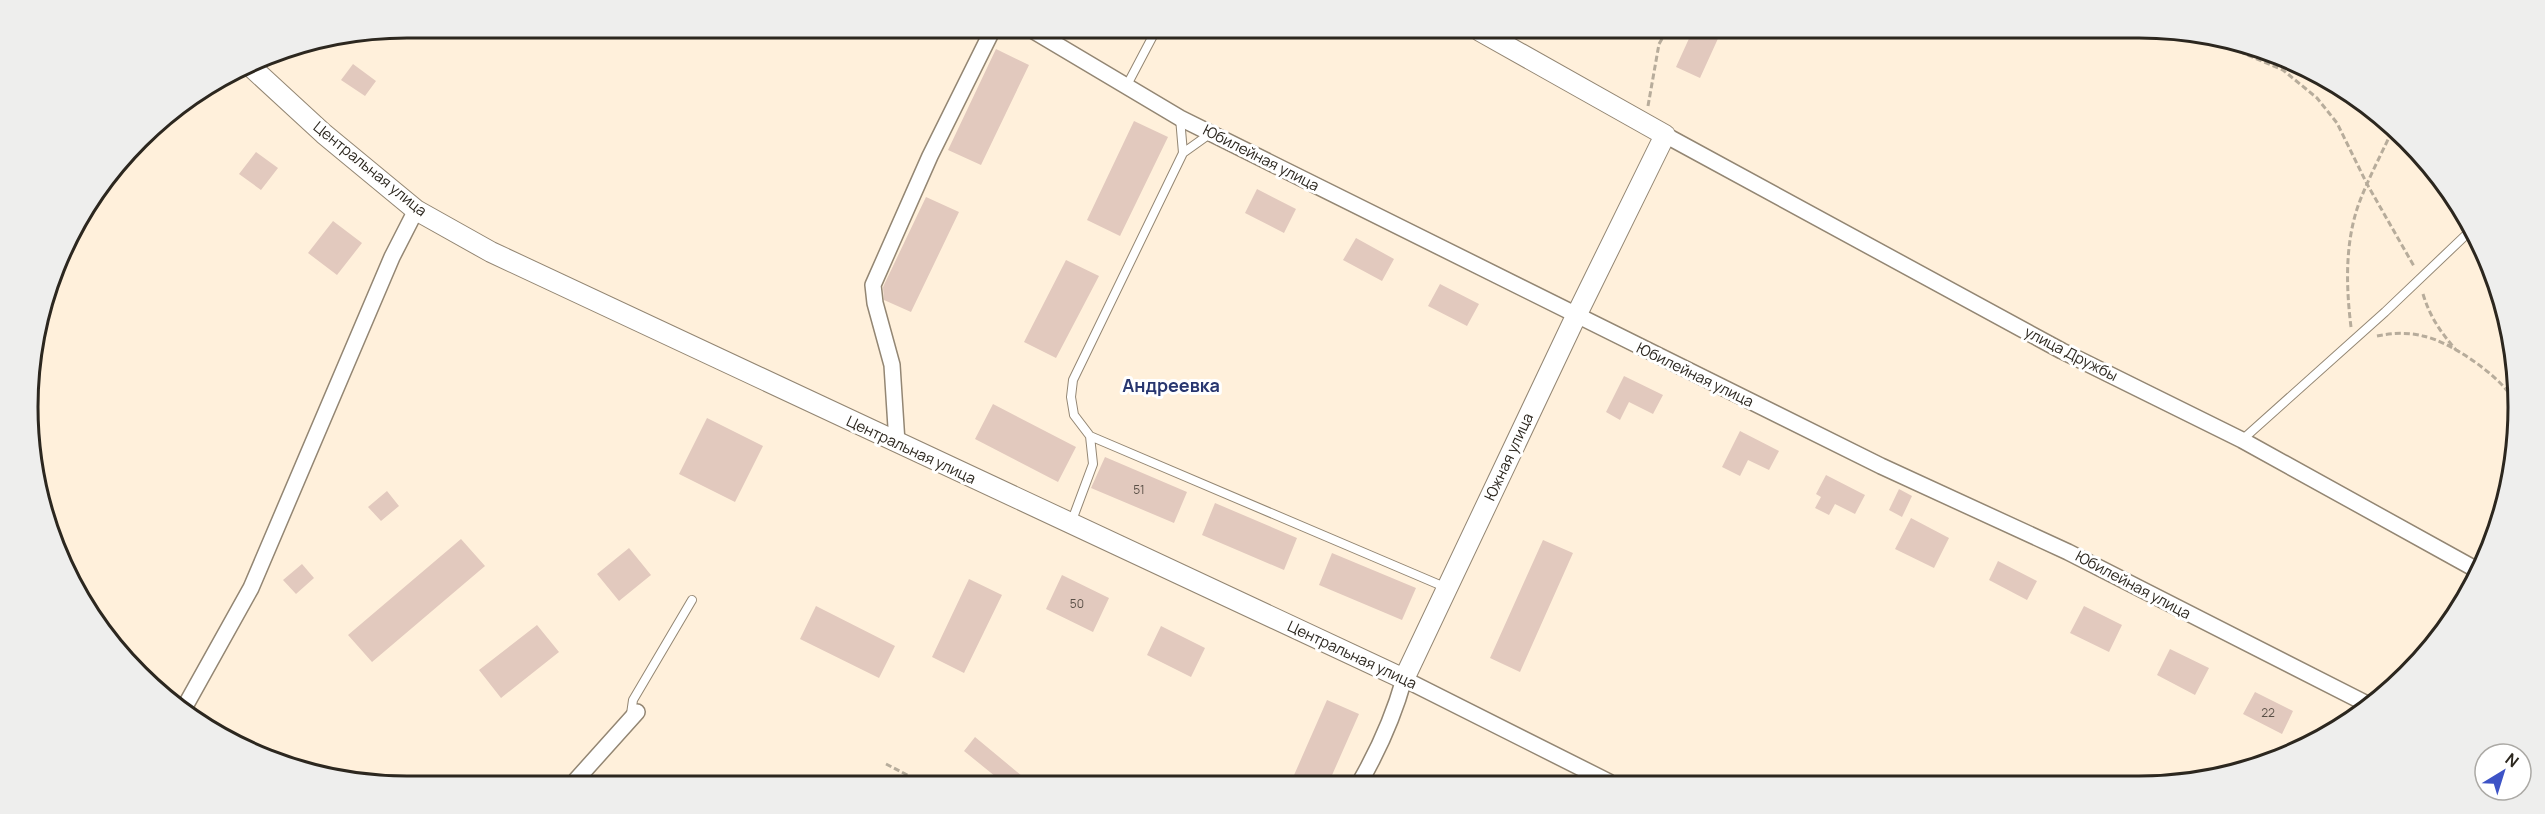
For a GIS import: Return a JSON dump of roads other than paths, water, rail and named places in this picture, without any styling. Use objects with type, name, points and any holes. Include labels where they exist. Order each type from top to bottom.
[{"type":"street","points":[[897,443],[892,365],[875,303],[873,285],[930,156],[989,38]]},
{"type":"street","name":"Юбилейная улица","points":[[1045,38],[1180,118],[1881,466],[2068,552],[2361,701]]},
{"type":"street","points":[[1492,38],[1665,135]]},
{"type":"street","name":"Центральная улица","points":[[255,71],[324,134],[416,210],[490,252],[718,356],[897,443],[1404,679],[1597,776]]},
{"type":"street","name":"Южная улица","points":[[1363,776],[1376,754],[1396,708],[1404,679],[1576,316],[1665,135]]},
{"type":"street","name":"улица Дружбы","points":[[1665,135],[2062,351],[2242,440],[2471,566]]},
{"type":"street","points":[[187,703],[251,588],[392,256],[416,210]]},
{"type":"street","points":[[580,776],[634,717]]},
{"type":"lane","points":[[1126,87],[1152,38]]},
{"type":"lane","points":[[1180,118],[1183,153]]},
{"type":"lane","points":[[1211,133],[1183,153],[1073,380],[1071,397],[1074,415],[1090,436],[1448,588]]},
{"type":"lane","points":[[2242,440],[2465,236]]},
{"type":"lane","points":[[1070,524],[1093,464],[1090,436]]},
{"type":"lane","points":[[634,717],[633,700],[692,600]]},
{"type":"district","name":"Андреевка","points":[[1171,386]]}]
